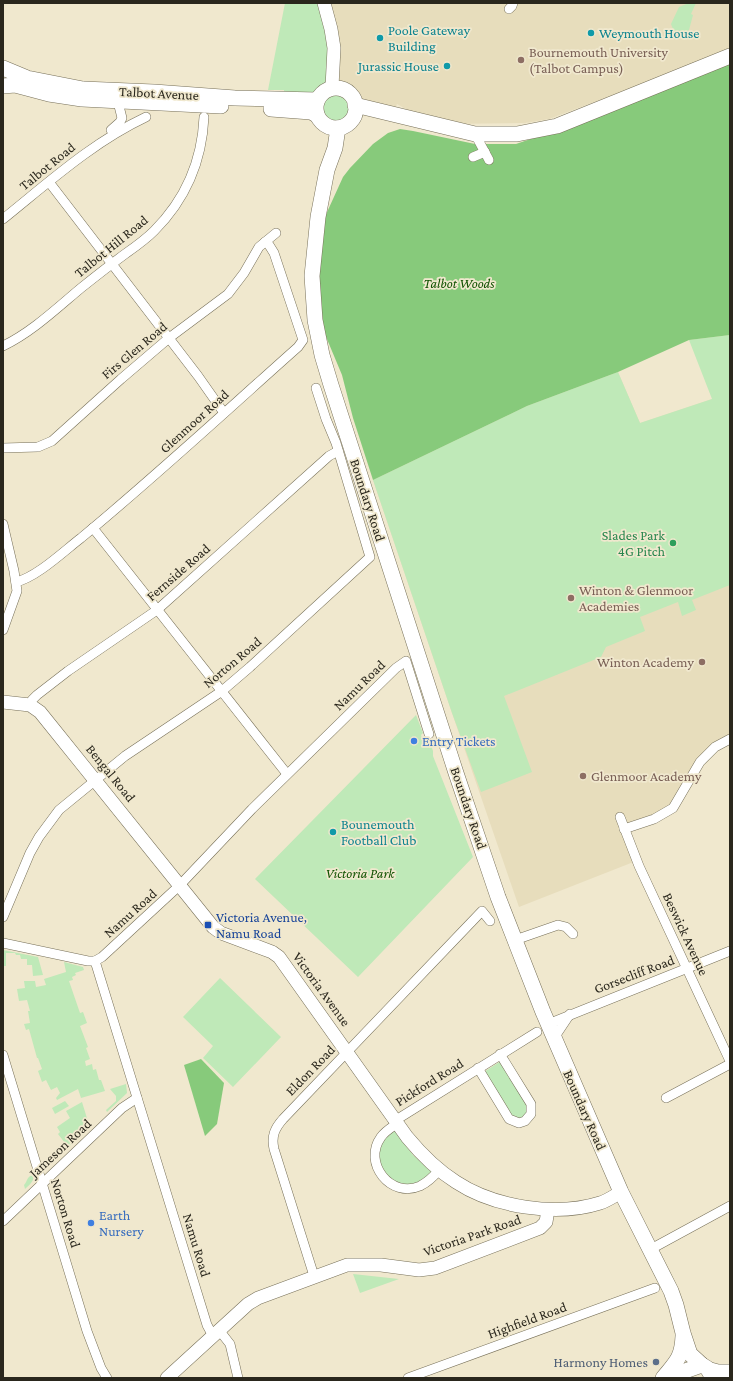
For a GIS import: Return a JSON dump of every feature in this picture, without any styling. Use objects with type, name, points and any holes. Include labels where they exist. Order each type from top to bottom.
[{"type":"main road","points":[[355,110],[422,122],[475,134],[518,134],[557,126],[730,56]]},
{"type":"main road","name":"Talbot Avenue","points":[[3,68],[27,78],[83,89],[154,92],[234,98],[317,107]]},
{"type":"main road","name":"Talbot Avenue","points":[[3,86],[15,85],[65,97],[118,102],[282,109],[311,112],[317,107]]},
{"type":"main road","points":[[335,88],[349,93],[352,97],[355,110],[348,124],[334,128],[323,123],[317,107],[325,91],[335,88]]},
{"type":"main road","name":"Boundary Road","points":[[334,128],[318,218],[312,276],[315,320],[322,354],[456,773],[498,897],[548,1025],[621,1192],[671,1291],[690,1354],[707,1370]]},
{"type":"main road","name":"Boundary Road","points":[[664,1378],[678,1360],[682,1349],[683,1333]]},
{"type":"main road","points":[[664,1378],[707,1370]]},
{"type":"street","points":[[324,3],[331,29],[334,54],[335,88]]},
{"type":"street","name":"Talbot Road","points":[[89,150],[100,138],[120,122],[122,113],[118,102]]},
{"type":"street","name":"Talbot Road","points":[[3,219],[89,150],[125,127],[146,117]]},
{"type":"street","name":"Talbot Hill Road","points":[[3,346],[27,331],[153,232],[174,209],[191,178],[200,152],[204,134],[204,117]]},
{"type":"street","points":[[473,157],[487,156],[475,134]]},
{"type":"street","points":[[49,182],[198,376],[224,413]]},
{"type":"street","name":"Firs Glen Road","points":[[3,448],[38,447],[52,441],[169,338],[228,294],[244,273],[259,247],[276,233]]},
{"type":"street","name":"Glenmoor Road","points":[[16,582],[31,577],[93,528],[160,471],[298,347],[303,340],[274,253],[265,242]]},
{"type":"street","name":"Norton Road","points":[[3,917],[30,853],[39,837],[59,810],[125,756],[222,691],[370,557],[356,505],[316,388]]},
{"type":"street","name":"Fernside Road","points":[[30,705],[32,700],[37,695],[68,671],[157,610],[329,456],[338,451]]},
{"type":"street","points":[[3,524],[17,591],[3,630]]},
{"type":"street","points":[[93,528],[288,774]]},
{"type":"street","name":"Namu Road","points":[[238,1378],[230,1344],[206,1325],[95,961],[102,957],[180,885],[288,774],[396,668],[406,661],[429,734]]},
{"type":"street","points":[[3,702],[30,705]]},
{"type":"street","name":"Bengal Road","points":[[30,705],[36,708],[46,719],[180,885]]},
{"type":"street","points":[[624,829],[654,819],[673,808],[700,762],[715,747],[730,739]]},
{"type":"street","name":"Beswick Avenue","points":[[620,816],[634,852],[730,1061]]},
{"type":"street","name":"Victoria Avenue","points":[[180,885],[213,926],[221,932],[272,952],[279,957],[418,1150],[439,1170],[457,1183],[486,1197],[548,1210],[562,1210],[590,1206],[602,1203],[621,1192]]},
{"type":"street","name":"Eldon Road","points":[[314,1276],[272,1142],[277,1125],[482,911],[490,921]]},
{"type":"street","points":[[515,940],[558,925],[566,927],[573,934]]},
{"type":"street","points":[[3,943],[88,961],[95,961]]},
{"type":"street","name":"Gorsecliff Road","points":[[548,1025],[570,1014],[730,951]]},
{"type":"street","points":[[554,1038],[570,1014]]},
{"type":"street","name":"Pickford Road","points":[[397,1122],[478,1068],[548,1025]]},
{"type":"street","name":"Pickford Road","points":[[478,1068],[509,1119],[518,1123],[525,1121],[531,1114],[531,1104],[500,1054]]},
{"type":"street","name":"Norton Road","points":[[3,1055],[7,1079],[42,1183],[95,1355],[106,1378]]},
{"type":"street","points":[[666,1098],[730,1064]]},
{"type":"street","name":"Jameson Road","points":[[3,1221],[122,1108],[137,1098]]},
{"type":"street","points":[[397,1122],[381,1137],[375,1152],[377,1168],[385,1180],[398,1188],[414,1188],[426,1182],[439,1170]]},
{"type":"street","points":[[651,1249],[730,1206]]},
{"type":"street","name":"Victoria Park Road","points":[[166,1378],[253,1300],[314,1276],[353,1264],[381,1265],[419,1270],[435,1268],[543,1227],[546,1222],[548,1210]]},
{"type":"street","name":"Highfield Road","points":[[408,1378],[655,1288]]},
{"type":"street","points":[[707,1370],[727,1373]]},
{"type":"shaded area","name":"Bournemouth University (Talbot Campus)","points":[[324,3],[730,3],[730,51],[549,119],[525,123],[442,124],[413,113],[397,104],[393,115],[354,101],[349,93],[339,88],[338,66]]},
{"type":"shaded area","name":"Winton & Glenmoor Academies","points":[[618,372],[640,423],[712,399],[730,443],[730,739],[715,747],[673,808],[624,829],[636,861],[519,907],[373,480]]},
{"type":"green space","points":[[285,3],[324,3],[331,29],[327,80],[322,88],[313,94],[284,95],[284,90],[268,90]]},
{"type":"green space","points":[[689,3],[696,3],[691,14],[693,15],[689,30],[677,39],[671,24],[679,7]]},
{"type":"green space","name":"Talbot Woods","points":[[730,63],[730,335],[689,340],[618,372],[527,406],[373,480],[353,418],[342,375],[324,332],[317,283],[323,221],[343,177],[350,168],[373,144],[388,133],[400,129],[475,144],[516,144],[560,129]]},
{"type":"green space","points":[[337,87],[351,97],[356,113],[352,120],[347,124],[333,128],[321,123],[317,117],[316,109],[319,98],[323,93]]},
{"type":"green space","name":"Winton & Glenmoor Academies","points":[[730,335],[730,585],[692,600],[696,610],[682,616],[678,602],[640,617],[645,631],[606,647],[601,657],[504,696],[532,772],[481,792],[452,713],[373,480],[527,406],[618,372],[640,423],[712,399],[689,340]]},
{"type":"green space","name":"Victoria Park","points":[[416,715],[423,733],[421,735],[423,741],[429,739],[433,756],[473,857],[358,977],[255,879]]},
{"type":"green space","points":[[3,950],[38,957],[43,975],[33,976],[32,965],[27,965],[27,959],[21,959],[20,955],[16,955],[15,953],[6,953],[6,966],[3,966]]},
{"type":"green space","points":[[64,962],[83,967],[84,970],[75,973],[76,975],[72,977],[73,980],[69,981],[80,1013],[83,1012],[87,1023],[80,1026],[88,1047],[86,1048],[90,1059],[85,1061],[86,1066],[92,1064],[93,1070],[96,1069],[99,1080],[101,1080],[105,1091],[81,1098],[78,1089],[57,1100],[56,1098],[60,1093],[57,1087],[51,1090],[46,1080],[42,1082],[38,1071],[42,1069],[37,1058],[29,1029],[26,1030],[24,1024],[30,1023],[28,1011],[30,1011],[27,1000],[19,1001],[17,989],[25,988],[24,981],[35,981],[36,987],[46,985],[44,979],[66,972]]},
{"type":"green space","points":[[220,978],[281,1037],[233,1087],[203,1058],[213,1046],[183,1017]]},
{"type":"green space","points":[[201,1059],[224,1083],[217,1124],[205,1136],[184,1065]]},
{"type":"green space","points":[[501,1061],[526,1102],[528,1111],[523,1119],[511,1117],[484,1072]]},
{"type":"green space","points":[[126,1084],[127,1093],[107,1112],[106,1110],[116,1101],[116,1096],[110,1089]]},
{"type":"green space","points":[[65,1101],[69,1106],[55,1114],[52,1108]]},
{"type":"green space","points":[[82,1102],[90,1128],[59,1156],[57,1152],[65,1143],[58,1134],[60,1132],[57,1127],[70,1118],[66,1111]]},
{"type":"green space","points":[[394,1130],[413,1155],[433,1173],[418,1182],[411,1184],[400,1183],[393,1180],[388,1175],[380,1163],[379,1155],[380,1148],[384,1140]]},
{"type":"green space","points":[[33,1175],[32,1181],[25,1189],[24,1185],[28,1178]]},
{"type":"green space","points":[[353,1274],[399,1279],[360,1293]]},
{"type":"place","name":"Weymouth House","points":[[591,33]]},
{"type":"place","name":"Poole Gateway Building","points":[[380,38]]},
{"type":"place","name":"Bournemouth University (Talbot Campus)","points":[[521,60]]},
{"type":"place","name":"Jurassic House","points":[[447,66]]},
{"type":"place","name":"Slades Park 4G Pitch","points":[[673,543]]},
{"type":"place","name":"Winton & Glenmoor Academies","points":[[571,598]]},
{"type":"place","name":"Winton Academy","points":[[702,662]]},
{"type":"place","name":"Entry Tickets","points":[[414,741]]},
{"type":"place","name":"Glenmoor Academy","points":[[583,776]]},
{"type":"place","name":"Bounemouth Football Club","points":[[333,832]]},
{"type":"place","name":"Victoria Avenue, Namu Road","points":[[208,925]]},
{"type":"place","name":"Earth Nursery","points":[[91,1223]]},
{"type":"place","name":"Harmony Homes","points":[[656,1362]]}]
